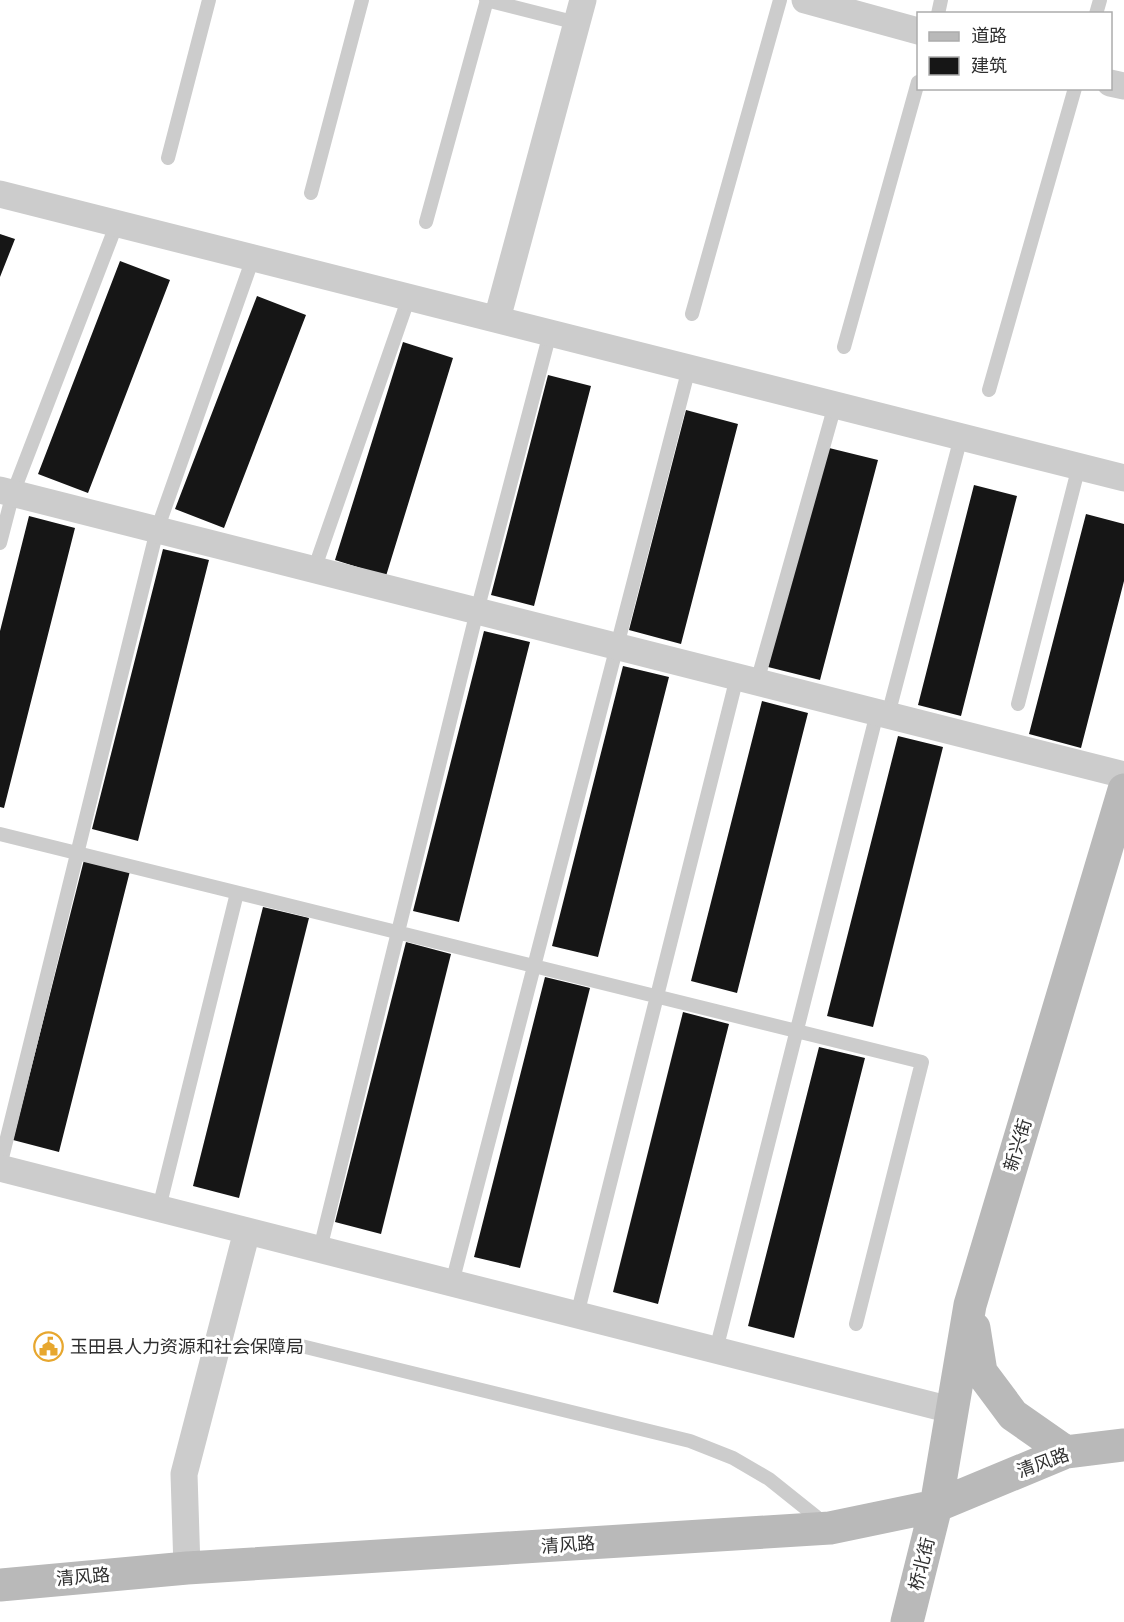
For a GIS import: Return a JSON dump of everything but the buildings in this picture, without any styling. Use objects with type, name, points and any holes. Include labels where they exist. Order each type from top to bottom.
[{"type":"street","points":[[805,0],[917,31]]},
{"type":"street","points":[[497,319],[580,11]]},
{"type":"street","points":[[0,194],[1124,478]]},
{"type":"street","points":[[6,492],[1124,775]]},
{"type":"street","name":"新兴街","points":[[936,1506],[970,1305],[1124,790]]},
{"type":"street","points":[[0,1167],[951,1410]]},
{"type":"street","points":[[186,1568],[184,1474],[247,1231]]},
{"type":"street","points":[[970,1305],[981,1372],[1013,1415],[1066,1452]]},
{"type":"street","name":"清风路","points":[[0,1585],[186,1568],[830,1528],[936,1506],[1066,1452],[1124,1444]]},
{"type":"street","name":"桥北街","points":[[907,1622],[936,1506]]},
{"type":"lane","points":[[168,158],[209,0]]},
{"type":"lane","points":[[311,193],[362,0]]},
{"type":"lane","points":[[426,222],[487,0],[580,11]]},
{"type":"lane","points":[[692,314],[780,0]]},
{"type":"lane","points":[[844,347],[917,85]]},
{"type":"lane","points":[[989,390],[1074,90]]},
{"type":"lane","points":[[0,543],[6,492],[117,223]]},
{"type":"lane","points":[[0,1167],[157,530],[253,258]]},
{"type":"lane","points":[[314,570],[409,297]]},
{"type":"lane","points":[[320,1249],[477,611],[550,333]]},
{"type":"lane","points":[[452,1283],[689,368]]},
{"type":"lane","points":[[576,1315],[657,996],[747,680],[835,405]]},
{"type":"lane","points":[[716,1350],[796,1031],[961,436]]},
{"type":"lane","points":[[1018,705],[1079,466]]},
{"type":"lane","points":[[0,834],[922,1062],[856,1324]]},
{"type":"lane","points":[[159,1208],[237,893]]},
{"type":"lane","points":[[289,1343],[690,1441],[733,1458],[769,1479],[830,1528]]},
{"type":"place","name":"玉田县人力资源和社会保障局","points":[[49,1347]]}]
